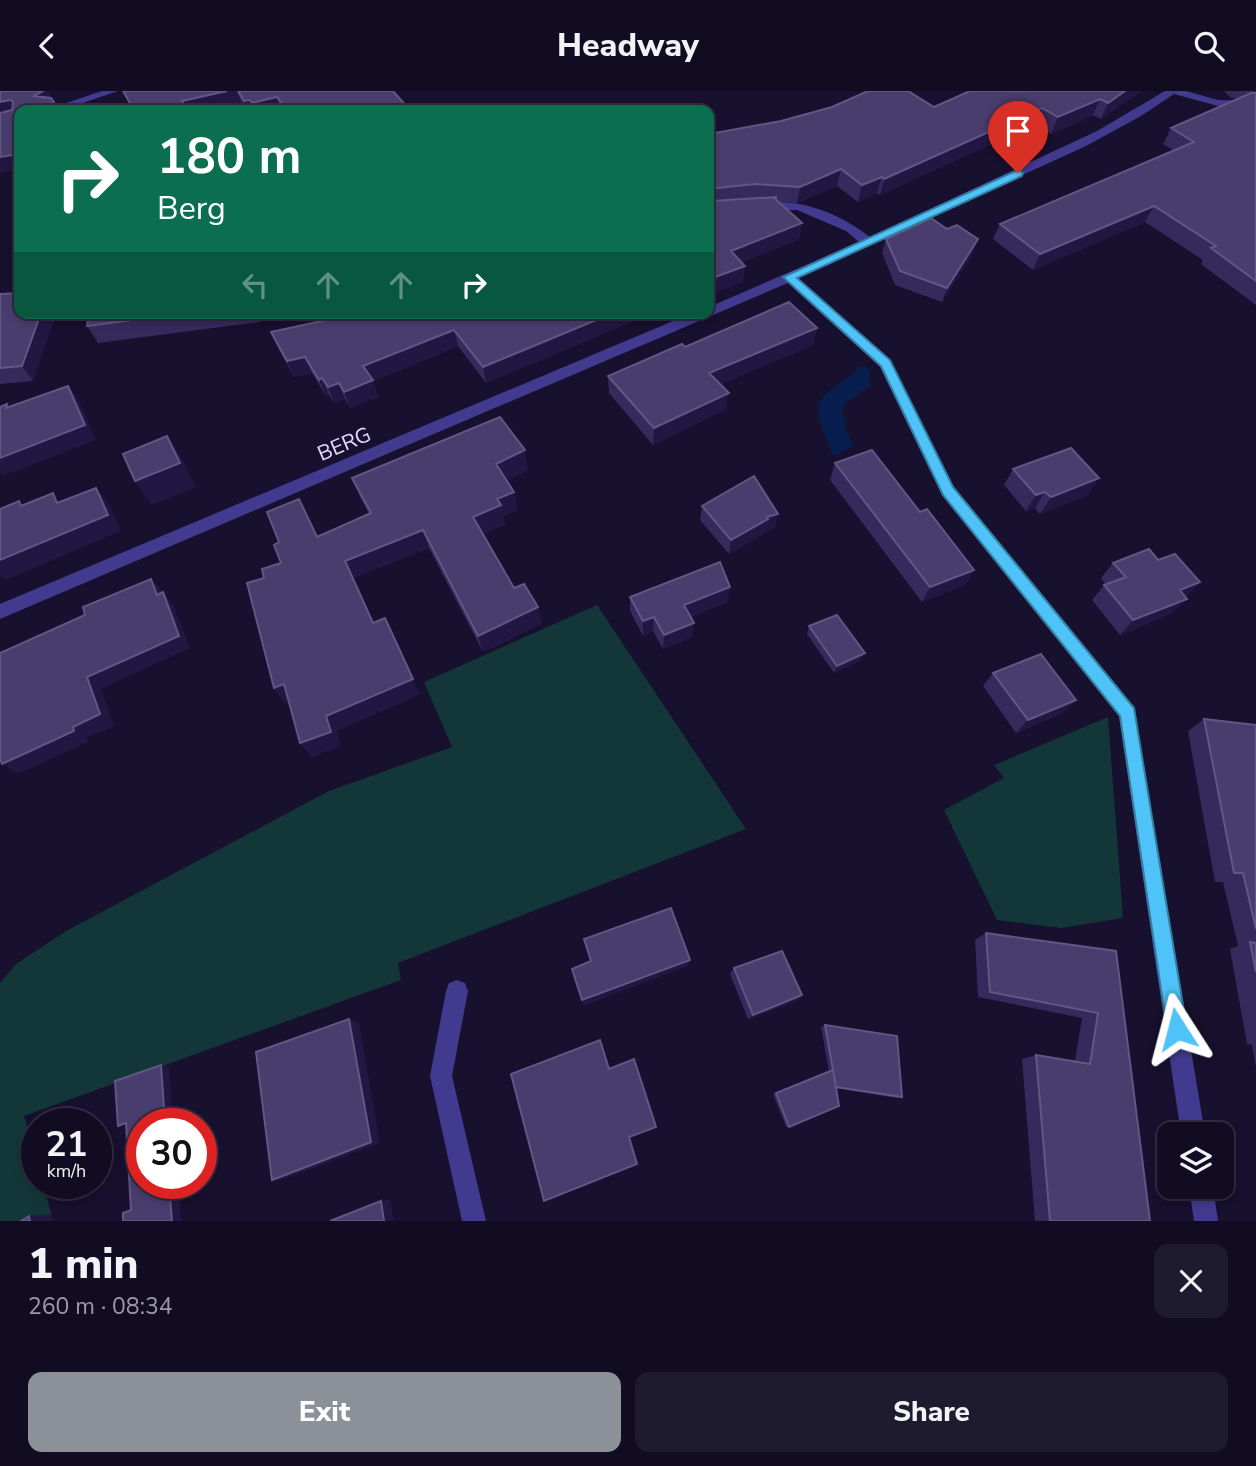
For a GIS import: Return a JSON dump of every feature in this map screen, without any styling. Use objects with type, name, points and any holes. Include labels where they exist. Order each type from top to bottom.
[{"type":"street","points":[[67,105],[113,91]]},
{"type":"street","points":[[1173,91],[1218,103],[1256,104]]},
{"type":"street","name":"BERG","points":[[714,309],[869,243],[1113,127],[1173,91]]},
{"type":"street","points":[[742,208],[799,206],[850,228],[869,243]]},
{"type":"street","points":[[789,277],[886,364],[948,491],[1128,713],[1191,1122]]},
{"type":"street","name":"BERG","points":[[0,612],[691,319]]},
{"type":"street","points":[[457,991],[441,1076],[474,1221]]},
{"type":"street","points":[[1203,1199],[1206,1221]]},
{"type":"green space","points":[[597,605],[746,829],[398,963],[401,980],[46,1108],[21,1108],[21,1199],[47,1199],[53,1221],[0,1221],[0,983],[16,964],[66,931],[329,791],[452,747],[424,682]]},
{"type":"green space","points":[[1108,717],[1123,918],[1061,928],[997,920],[944,810],[1004,778],[994,765]]},
{"type":"water","points":[[865,365],[869,370],[871,385],[842,406],[846,429],[853,446],[833,456],[818,407],[828,392],[855,373],[857,368]]},
{"type":"building","points":[[0,91],[43,91],[34,96],[51,98],[54,102],[54,105],[14,105],[14,155],[0,157],[0,113],[12,110],[13,102],[0,102]]},
{"type":"building","points":[[123,91],[227,91],[182,101],[184,105],[131,105]]},
{"type":"building","points":[[238,91],[393,91],[406,105],[283,105],[277,97],[252,103],[250,100],[244,101]]},
{"type":"building","points":[[868,91],[908,91],[934,107],[970,91],[1125,91],[1108,103],[1100,99],[1058,117],[1042,108],[884,179],[882,177],[862,185],[841,169],[800,187],[755,184],[714,188],[714,133],[781,121],[832,107]]},
{"type":"building","points":[[1256,93],[1256,281],[1211,248],[1216,246],[1154,206],[1040,254],[1000,224],[1194,142],[1171,128]]},
{"type":"building","points":[[777,197],[774,198],[802,223],[731,251],[745,266],[715,277],[714,201]]},
{"type":"building","points":[[931,218],[947,229],[957,225],[978,239],[947,288],[900,271],[886,239]]},
{"type":"building","points":[[14,293],[14,319],[39,319],[22,366],[0,368],[0,294]]},
{"type":"building","points":[[789,302],[817,328],[709,373],[729,393],[654,428],[608,376],[682,344],[685,347]]},
{"type":"building","points":[[88,319],[139,319],[87,326]]},
{"type":"building","points":[[331,319],[599,319],[483,367],[454,330],[363,366],[373,380],[344,392],[339,383],[328,387],[322,378],[319,380],[305,357],[287,361],[271,332]]},
{"type":"building","points":[[68,386],[85,425],[0,458],[0,407],[7,404],[6,408]]},
{"type":"building","points":[[500,417],[525,450],[496,464],[514,492],[497,499],[501,505],[473,517],[514,588],[524,584],[538,607],[478,636],[423,530],[345,561],[373,623],[385,618],[413,679],[326,716],[331,732],[300,743],[284,684],[274,688],[247,583],[264,578],[262,569],[281,563],[274,545],[279,542],[267,512],[299,499],[317,537],[371,513],[352,478]]},
{"type":"building","points":[[167,436],[180,463],[135,481],[123,454]]},
{"type":"building","points":[[1071,448],[1099,478],[1051,497],[1045,492],[1036,495],[1013,469]]},
{"type":"building","points":[[872,450],[920,512],[927,509],[974,570],[930,587],[835,463]]},
{"type":"building","points":[[754,476],[778,514],[767,517],[768,519],[731,540],[702,506]]},
{"type":"building","points":[[96,488],[108,515],[0,560],[0,509],[19,501],[21,506],[53,493],[57,503]]},
{"type":"building","points":[[1149,549],[1158,560],[1175,554],[1200,582],[1180,590],[1187,599],[1133,620],[1104,585],[1126,577],[1113,563]]},
{"type":"building","points":[[720,562],[730,587],[684,605],[694,623],[664,635],[654,617],[643,621],[630,597]]},
{"type":"building","points":[[151,579],[157,595],[163,592],[179,636],[87,677],[100,714],[73,727],[74,731],[2,764],[0,653],[85,615],[83,607]]},
{"type":"building","points":[[837,615],[865,653],[837,666],[809,626]]},
{"type":"building","points":[[1041,654],[1076,700],[1028,720],[993,673]]},
{"type":"building","points":[[1204,719],[1256,725],[1256,929],[1243,873],[1234,873]]},
{"type":"building","points":[[671,908],[690,960],[582,1000],[572,969],[591,961],[584,939]]},
{"type":"building","points":[[986,933],[1116,951],[1150,1221],[1050,1221],[1036,1055],[1090,1064],[1098,1013],[990,992]]},
{"type":"building","points":[[1250,942],[1256,943],[1256,972]]},
{"type":"building","points":[[782,951],[802,995],[753,1015],[734,968]]},
{"type":"building","points":[[349,1019],[371,1142],[272,1180],[256,1052]]},
{"type":"building","points":[[825,1025],[897,1036],[902,1097],[836,1087]]},
{"type":"building","points":[[600,1040],[609,1069],[634,1059],[656,1127],[629,1137],[637,1164],[544,1201],[511,1074]]},
{"type":"building","points":[[161,1065],[164,1108],[126,1108],[126,1123],[118,1126],[115,1081]]},
{"type":"building","points":[[833,1070],[839,1106],[789,1127],[776,1093]]},
{"type":"building","points":[[130,1199],[170,1199],[172,1221],[123,1221],[123,1213],[131,1210]]},
{"type":"building","points":[[381,1201],[384,1221],[330,1221]]},
{"type":"route","points":[[1018,173],[956,204],[789,277],[886,364],[948,491],[1128,713],[1177,1029]]}]
